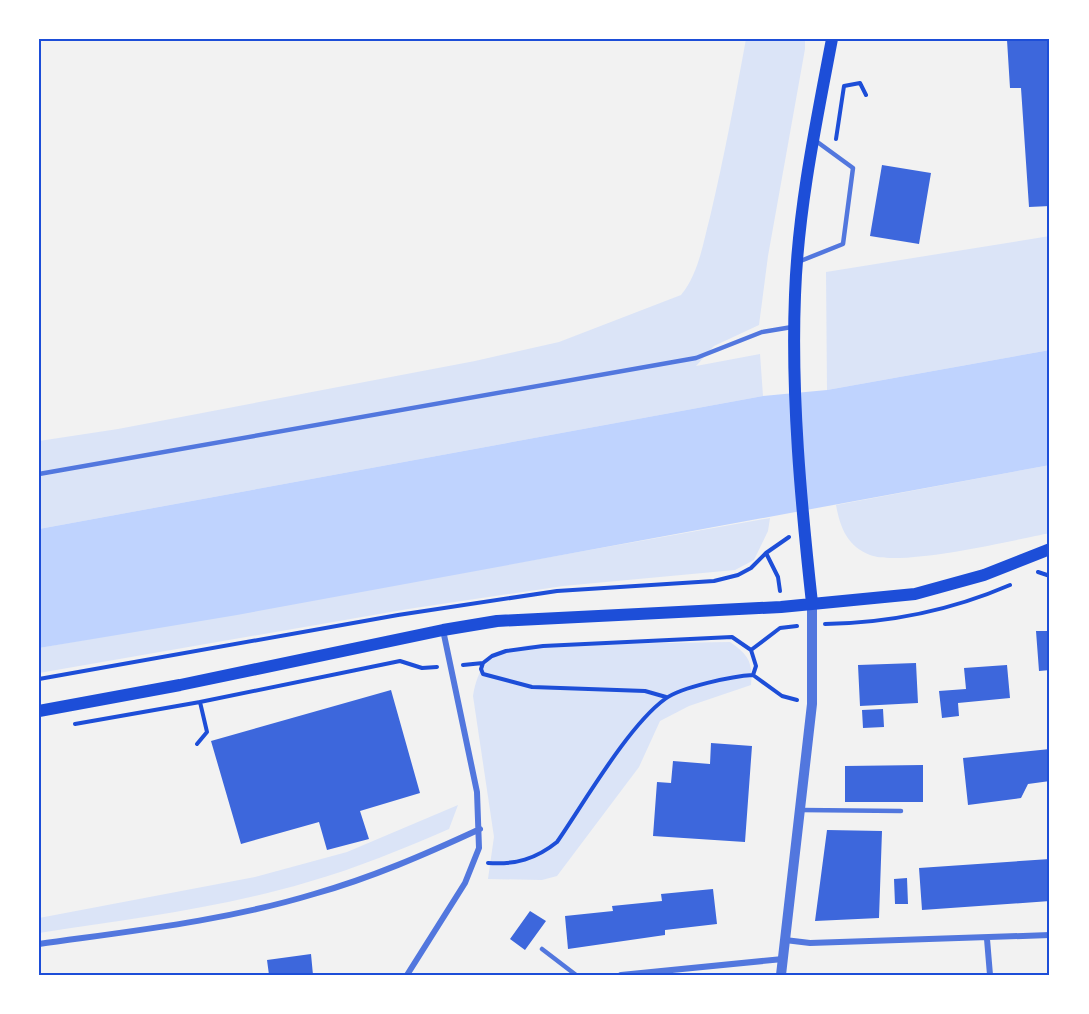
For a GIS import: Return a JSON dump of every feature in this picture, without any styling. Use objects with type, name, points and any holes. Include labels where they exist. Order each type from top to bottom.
[{"type":"main road","points":[[812,603],[804,526],[794,327],[798,262],[813,139],[832,39]]},
{"type":"main road","points":[[39,711],[180,686],[443,630],[528,619],[781,607],[915,594],[984,575],[1050,549]]},
{"type":"street","points":[[781,975],[812,704],[812,603]]},
{"type":"street","points":[[407,975],[465,883],[476,861],[480,829],[477,792],[443,630]]},
{"type":"street","points":[[39,944],[196,921],[312,895],[407,862],[480,829]]},
{"type":"street","points":[[785,940],[810,943],[987,939],[1050,935]]},
{"type":"street","points":[[987,939],[990,975]]},
{"type":"street","points":[[621,975],[783,959]]},
{"type":"lane","points":[[798,262],[843,244],[853,168],[813,139]]},
{"type":"lane","points":[[39,474],[696,358],[762,332],[794,327]]},
{"type":"lane","points":[[800,810],[901,811]]},
{"type":"lane","points":[[542,949],[576,975]]},
{"type":"path","points":[[833,153],[844,86],[860,83],[866,95]]},
{"type":"path","points":[[751,650],[780,628],[812,625]]},
{"type":"path","points":[[74,724],[200,702],[400,661],[422,668],[483,663],[492,656],[506,651],[543,646],[732,637],[751,650],[756,666],[753,675]]},
{"type":"path","points":[[483,663],[481,669],[483,674],[532,687],[645,692],[667,698]]},
{"type":"path","points":[[476,861],[502,864],[525,861],[542,854],[557,842],[645,717],[667,698],[734,676],[753,675],[782,696],[812,704]]},
{"type":"path","points":[[197,744],[207,732],[200,702]]},
{"type":"shaded area","points":[[746,39],[805,39],[805,49],[768,256],[759,325],[714,346],[696,366],[760,354],[763,396],[39,529],[39,441],[118,429],[475,361],[559,342],[681,295],[696,268],[702,247],[725,151]]},
{"type":"shaded area","points":[[1050,236],[1050,350],[827,390],[826,272]]},
{"type":"shaded area","points":[[1050,465],[1050,533],[958,551],[906,558],[870,555],[850,541],[842,528],[836,505]]},
{"type":"shaded area","points":[[770,518],[768,531],[754,560],[735,570],[563,586],[408,609],[39,673],[39,648]]},
{"type":"shaded area","points":[[730,642],[742,651],[748,660],[751,685],[689,706],[660,721],[639,767],[557,876],[542,880],[488,879],[494,837],[473,696],[479,674],[490,660],[497,655],[528,645]]},
{"type":"shaded area","points":[[458,805],[449,829],[380,858],[326,877],[208,906],[39,933],[39,918],[255,877],[347,852]]},
{"type":"water","points":[[1050,350],[1050,465],[237,615],[39,648],[39,529],[763,396],[827,390]]},
{"type":"building","points":[[1050,39],[1050,206],[1029,207],[1021,88],[1010,88],[1007,40]]},
{"type":"building","points":[[882,165],[931,173],[919,244],[870,236]]},
{"type":"building","points":[[1036,631],[1050,631],[1050,670],[1039,671]]},
{"type":"building","points":[[916,663],[918,703],[860,706],[858,665]]},
{"type":"building","points":[[1007,665],[1010,698],[958,703],[959,716],[942,718],[939,691],[966,689],[964,668]]},
{"type":"building","points":[[391,690],[420,793],[360,811],[369,839],[327,850],[319,822],[241,844],[211,741]]},
{"type":"building","points":[[883,709],[884,727],[863,728],[862,710]]},
{"type":"building","points":[[711,743],[752,746],[745,842],[653,836],[657,782],[671,783],[673,761],[710,764]]},
{"type":"building","points":[[1050,749],[1050,781],[1028,784],[1021,798],[968,805],[963,758]]},
{"type":"building","points":[[923,765],[923,802],[845,802],[845,766]]},
{"type":"building","points":[[827,830],[882,831],[879,918],[815,921]]},
{"type":"building","points":[[1050,859],[1050,901],[922,910],[919,868]]},
{"type":"building","points":[[907,878],[908,904],[895,904],[894,879]]},
{"type":"building","points":[[713,889],[717,924],[665,930],[665,935],[568,949],[565,916],[613,911],[612,906],[662,901],[661,894]]},
{"type":"building","points":[[530,911],[546,921],[525,950],[510,939]]},
{"type":"building","points":[[311,954],[313,975],[269,975],[267,960]]}]
